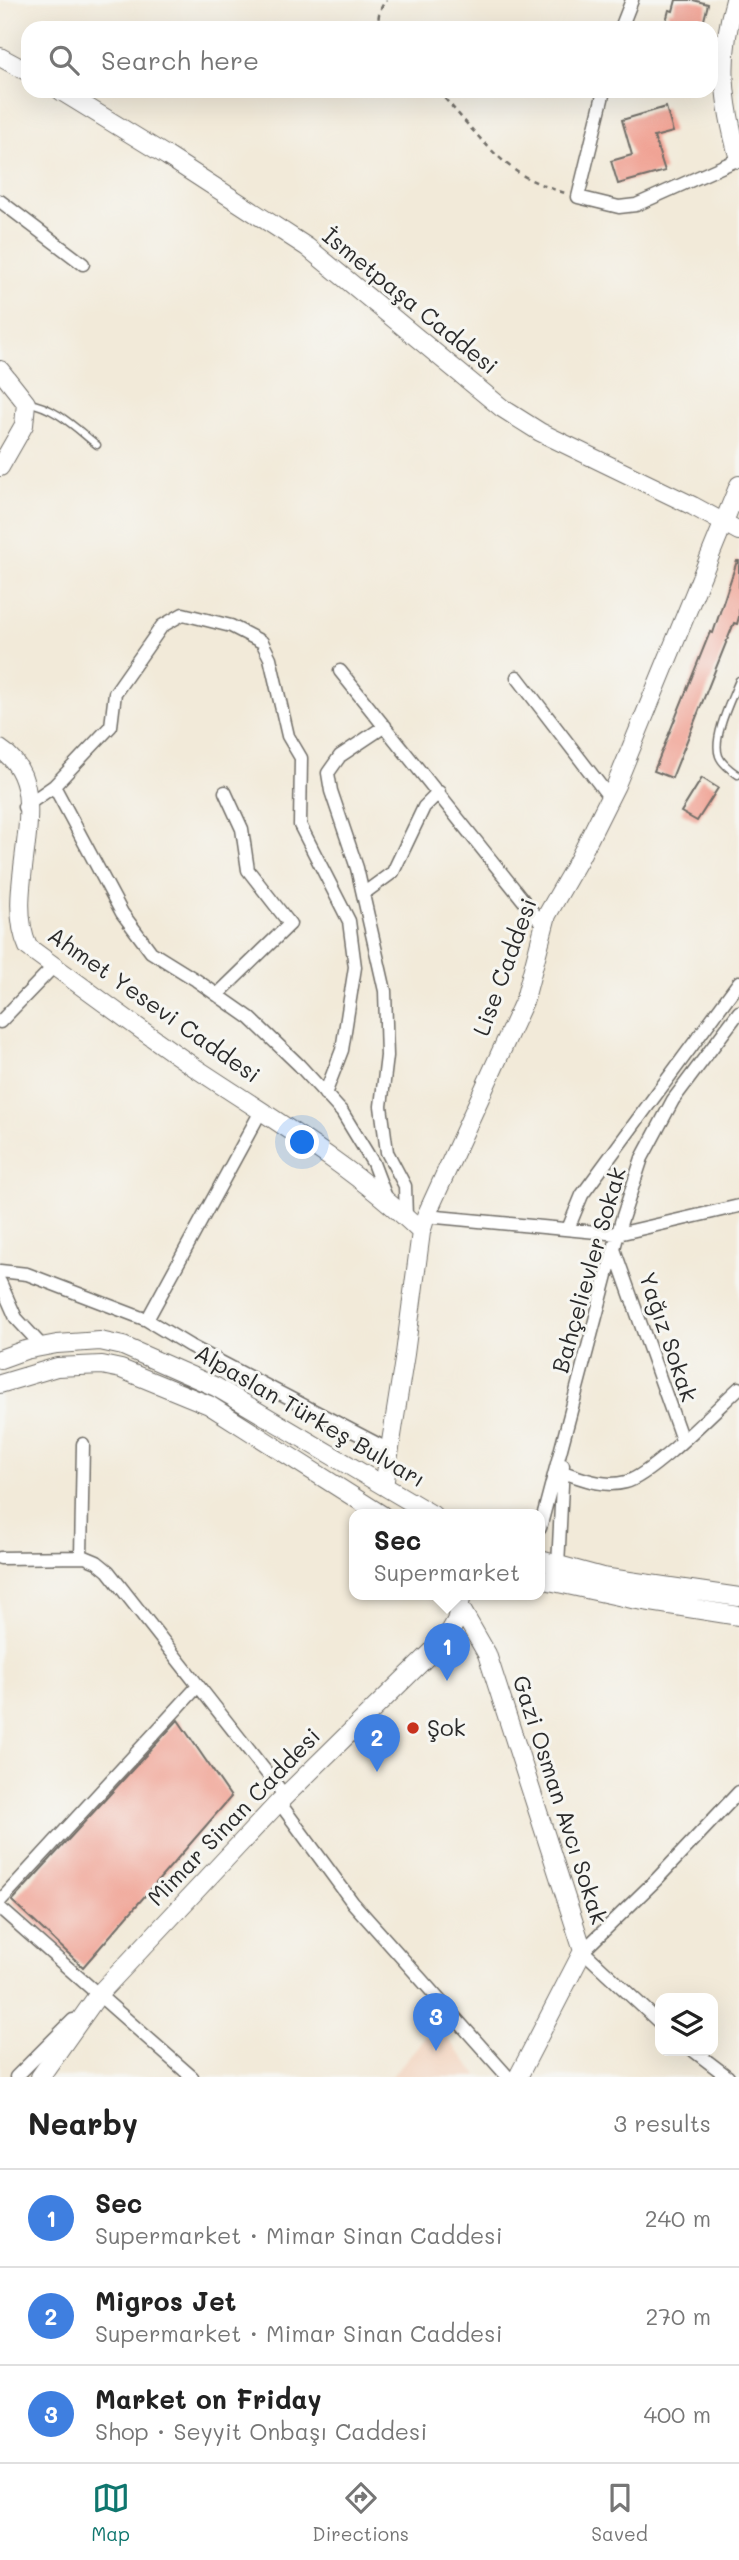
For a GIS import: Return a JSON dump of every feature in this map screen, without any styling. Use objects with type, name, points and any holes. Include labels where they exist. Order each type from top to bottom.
[{"type":"street","points":[[602,98],[578,197],[619,207],[636,205],[739,159],[729,119],[723,66],[727,32],[736,0]]},
{"type":"street","points":[[623,21],[628,1]]},
{"type":"street","points":[[0,57],[21,68]]},
{"type":"street","name":"İsmetpaşa Caddesi","points":[[72,98],[307,247],[502,408],[540,432],[739,531]]},
{"type":"street","points":[[0,201],[83,264]]},
{"type":"street","points":[[0,370],[26,403],[23,425],[0,467]]},
{"type":"street","name":"Lise Caddesi","points":[[384,1486],[423,1224],[525,999],[543,925],[610,798],[739,485]]},
{"type":"street","points":[[21,809],[54,786],[111,726],[115,693],[162,626],[184,614],[231,626],[262,642],[270,658],[288,736],[300,758],[300,825],[349,921],[355,967],[342,1050],[325,1094]]},
{"type":"street","points":[[340,671],[543,925]]},
{"type":"street","points":[[517,677],[610,798]]},
{"type":"street","points":[[385,726],[340,756],[328,773],[363,894],[385,991],[387,1056],[381,1106],[387,1152],[405,1186],[406,1217]]},
{"type":"street","name":"Ahmet Yesevi Caddesi","points":[[0,749],[18,765],[22,792],[7,891],[8,909],[18,936],[28,947],[136,1027],[261,1111],[406,1217],[423,1224]]},
{"type":"street","points":[[54,786],[122,913],[151,952],[250,1018],[299,1065],[342,1112],[373,1163],[387,1201]]},
{"type":"street","points":[[363,894],[393,872],[424,807],[439,792]]},
{"type":"street","points":[[216,995],[290,924],[248,870],[242,829],[225,793]]},
{"type":"street","points":[[0,1022],[54,966]]},
{"type":"street","points":[[568,1229],[582,1195],[739,982]]},
{"type":"street","name":"Bahçelievler Sokak","points":[[564,1441],[614,1248],[642,1158],[665,1112],[739,1012]]},
{"type":"street","points":[[147,1320],[261,1111]]},
{"type":"street","points":[[423,1224],[568,1229],[618,1234],[739,1206]]},
{"type":"street","name":"Yağız Sokak","points":[[614,1248],[682,1440]]},
{"type":"street","points":[[0,1271],[27,1274],[147,1320],[190,1346],[390,1450]]},
{"type":"street","points":[[0,1282],[16,1318],[42,1346]]},
{"type":"street","name":"Alpaslan Türkeş Bulvarı","points":[[0,1359],[42,1346],[91,1341],[113,1342],[171,1365],[216,1387],[423,1509]]},
{"type":"street","name":"Alpaslan Türkeş Bulvarı","points":[[0,1384],[57,1367],[102,1365],[121,1369],[209,1405],[373,1509]]},
{"type":"street","points":[[563,1472],[596,1483],[628,1482],[654,1466],[739,1388]]},
{"type":"street","points":[[558,1566],[564,1441]]},
{"type":"street","points":[[545,1510],[564,1441]]},
{"type":"street","points":[[80,1557],[83,1444]]},
{"type":"street","points":[[0,1558],[80,1557],[97,1562],[108,1571],[282,1799],[354,1903],[508,2077]]},
{"type":"street","points":[[545,1562],[611,1578],[739,1597]]},
{"type":"street","points":[[545,1579],[632,1599],[739,1616]]},
{"type":"street","name":"Mimar Sinan Caddesi","points":[[40,2077],[98,1995],[282,1799],[447,1637],[452,1631],[461,1601]]},
{"type":"street","name":"Gazi Osman Avcı Sokak","points":[[461,1601],[487,1654],[583,1951],[655,2018]]},
{"type":"street","points":[[0,1901],[198,1686]]},
{"type":"street","points":[[518,2077],[583,1951],[656,1880],[739,1792]]},
{"type":"street","points":[[0,1908],[192,2077]]},
{"type":"street","points":[[16,2077],[98,1995]]},
{"type":"street","points":[[701,2056],[728,2077]]},
{"type":"lane","points":[[26,403],[41,406],[53,413],[97,445]]},
{"type":"lane","points":[[738,775],[719,757],[718,735],[739,680]]},
{"type":"path","points":[[380,21],[381,8],[386,0]]},
{"type":"path","points":[[445,98],[497,154],[518,172],[541,185],[578,197]]},
{"type":"shaded area","points":[[436,2025],[479,2077],[391,2077]]},
{"type":"building","points":[[676,0],[693,0],[708,4],[704,21],[666,21],[669,10],[673,11]]},
{"type":"building","points":[[666,107],[673,132],[654,137],[665,171],[618,184],[611,161],[632,155],[622,120]]},
{"type":"building","points":[[737,561],[737,624],[734,623],[672,778],[654,771],[710,632],[713,633]]},
{"type":"building","points":[[702,778],[718,788],[697,821],[681,812]]},
{"type":"building","points":[[178,1720],[231,1797],[83,1967],[12,1901]]},
{"type":"place","name":"Sec","points":[[447,1681]]},
{"type":"place","name":"Şok","points":[[413,1728]]},
{"type":"place","name":"Migros Jet","points":[[377,1772]]},
{"type":"place","name":"Market on Friday","points":[[436,2051]]}]
